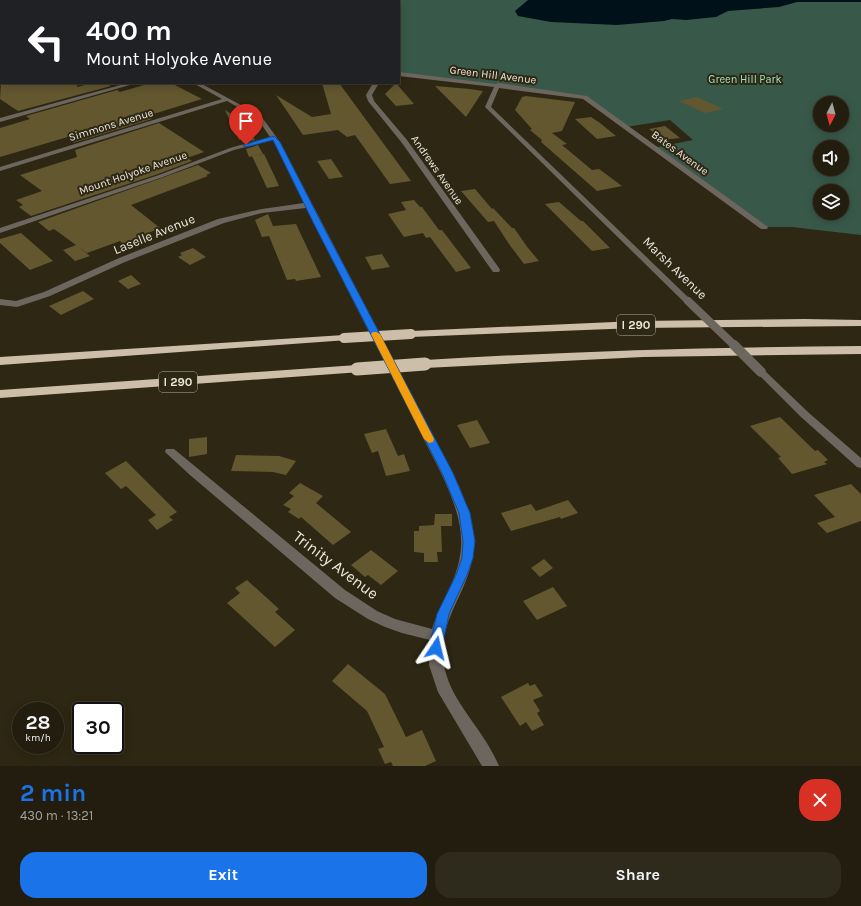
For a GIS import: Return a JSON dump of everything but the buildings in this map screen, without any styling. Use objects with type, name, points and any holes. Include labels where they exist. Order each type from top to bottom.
[{"type":"highway","name":"I 290","points":[[0,361],[510,328],[738,323],[861,323]]},
{"type":"highway","name":"I 290","points":[[0,394],[425,364],[596,354],[767,350],[861,350]]},
{"type":"street","name":"Green Hill Avenue","points":[[400,74],[498,85],[585,97]]},
{"type":"street","points":[[0,120],[130,84]]},
{"type":"street","points":[[198,84],[259,117],[274,138],[447,473],[465,513],[469,541],[467,558],[462,575],[443,614],[437,636],[436,665],[445,692],[491,766]]},
{"type":"street","name":"Andrews Avenue","points":[[375,84],[369,95],[371,101],[437,186],[471,237],[496,270]]},
{"type":"street","name":"Marsh Avenue","points":[[498,85],[488,107],[805,416],[861,464]]},
{"type":"street","name":"Bates Avenue","points":[[585,97],[764,227]]},
{"type":"street","name":"Simmons Avenue","points":[[0,169],[228,99]]},
{"type":"street","name":"Mount Holyoke Avenue","points":[[0,231],[168,173],[232,149],[274,138]]},
{"type":"street","name":"Laselle Avenue","points":[[0,302],[14,304],[47,294],[97,270],[214,224],[262,211],[308,205]]},
{"type":"street","name":"Trinity Avenue","points":[[170,452],[201,480],[265,531],[319,578],[351,602],[391,624],[437,636]]},
{"type":"green space","name":"Green Hill Park","points":[[400,0],[861,0],[861,235],[792,227],[764,227],[653,148],[693,140],[670,120],[626,127],[585,97],[400,74]]},
{"type":"shaded area","points":[[528,0],[861,0],[861,2],[797,2],[779,7],[728,11],[716,17],[686,20],[672,19],[617,25],[551,22],[518,16],[515,11]]},
{"type":"slow traffic","points":[[376,334],[429,439]]},
{"type":"route","points":[[246,145],[274,138],[277,142],[447,473],[465,513],[469,549],[462,575],[443,614],[437,636],[436,648]]}]
